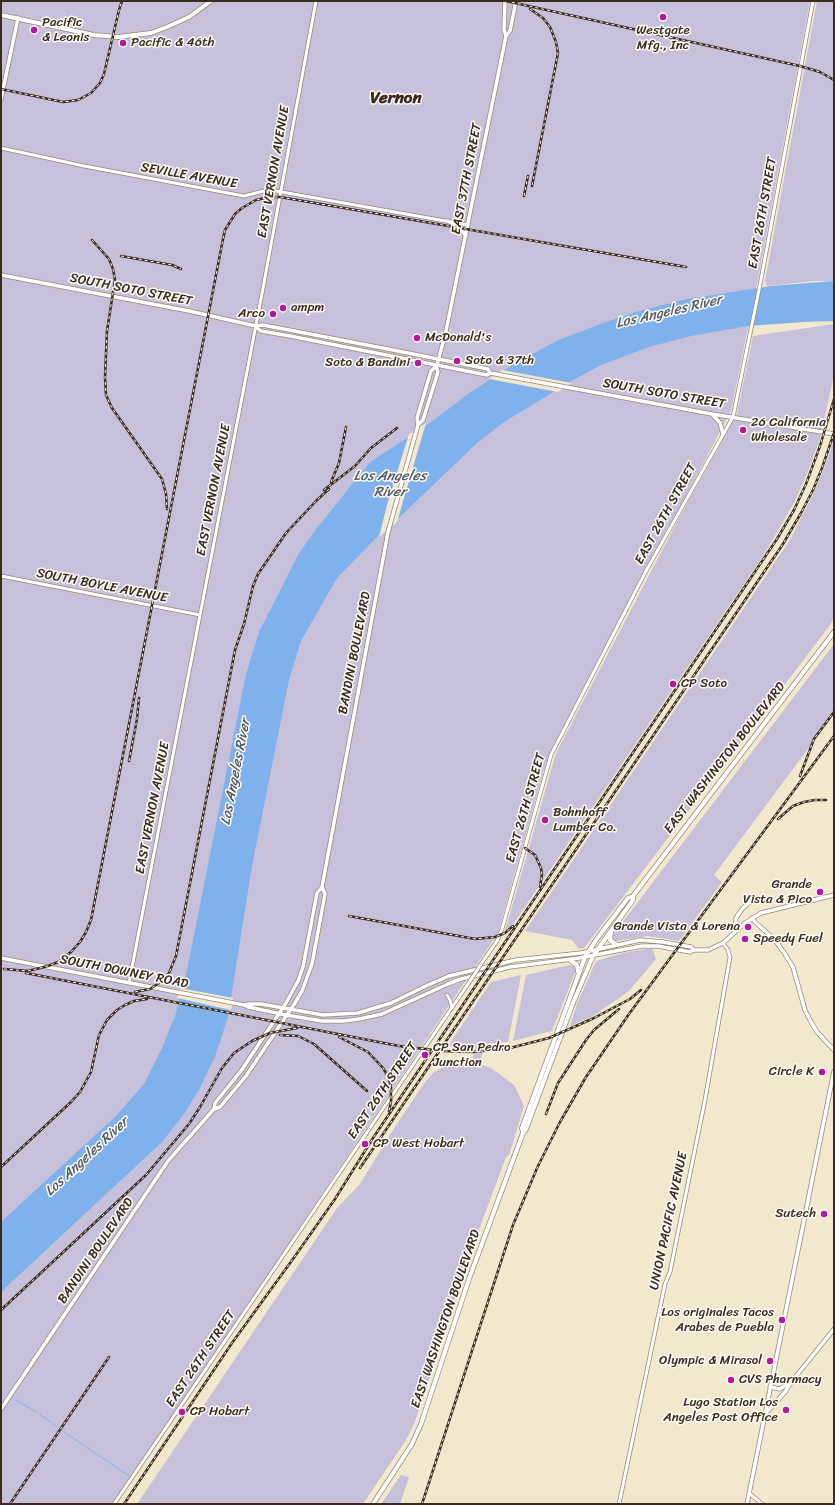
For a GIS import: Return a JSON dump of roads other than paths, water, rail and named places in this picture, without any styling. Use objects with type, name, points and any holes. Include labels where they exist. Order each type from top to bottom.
[{"type":"main road","points":[[1,15],[115,38],[151,33],[167,28],[189,17],[211,1]]},
{"type":"main road","points":[[505,1],[504,30],[506,36]]},
{"type":"main road","name":"EAST 37TH STREET","points":[[437,363],[450,314],[506,36],[510,31],[516,1]]},
{"type":"main road","points":[[1,99],[18,18]]},
{"type":"main road","points":[[448,221],[459,227],[466,236]]},
{"type":"main road","name":"SOUTH SOTO STREET","points":[[1,275],[189,311],[256,326],[329,338],[437,363]]},
{"type":"main road","name":"SOUTH SOTO STREET","points":[[256,326],[261,331],[437,363],[488,369],[490,372],[498,374],[565,387],[712,414],[834,434]]},
{"type":"main road","points":[[328,343],[329,338]]},
{"type":"main road","name":"BANDINI BOULEVARD","points":[[214,1109],[214,1103],[241,1071],[283,1008],[301,973],[317,893],[322,887],[388,532],[418,425],[417,418],[431,370],[437,363]]},
{"type":"main road","name":"BANDINI BOULEVARD","points":[[418,425],[424,420],[438,372],[437,363]]},
{"type":"main road","points":[[712,414],[720,423],[723,434]]},
{"type":"main road","name":"EAST WASHINGTON BOULEVARD","points":[[373,1504],[410,1448],[419,1430],[469,1279],[523,1133],[526,1129],[573,1003],[593,956],[633,900],[633,896],[834,632]]},
{"type":"main road","name":"BANDINI BOULEVARD","points":[[1,1408],[168,1161],[214,1109],[220,1107],[246,1076],[302,991],[312,964],[325,894],[322,887]]},
{"type":"main road","points":[[694,950],[708,950],[723,943],[752,918],[761,913],[834,895]]},
{"type":"main road","name":"EAST WASHINGTON BOULEVARD","points":[[523,1133],[522,1128],[585,957],[628,898],[633,896]]},
{"type":"main road","points":[[735,932],[736,918],[742,909],[752,900]]},
{"type":"main road","points":[[752,918],[775,940],[785,954],[793,967],[805,1010],[811,1022],[834,1050]]},
{"type":"main road","points":[[613,928],[610,940],[617,945]]},
{"type":"main road","name":"SOUTH DOWNEY ROAD","points":[[244,1005],[249,1004],[283,1008],[328,1015],[364,1012],[391,1003],[433,982],[460,973],[516,960],[589,951],[640,940],[651,940],[691,947],[694,950]]},
{"type":"main road","name":"SOUTH DOWNEY ROAD","points":[[1,958],[322,1021],[359,1019],[382,1014],[429,991],[462,979],[510,967],[570,960],[642,946],[658,946],[690,952],[694,950]]},
{"type":"main road","points":[[570,960],[577,965],[579,973]]},
{"type":"main road","points":[[265,1011],[271,1014],[274,1021]]},
{"type":"main road","points":[[747,1504],[834,1071]]},
{"type":"main road","points":[[765,1414],[785,1392],[834,1329]]},
{"type":"main road","points":[[770,1388],[780,1389],[793,1380]]},
{"type":"street","name":"EAST VERNON AVENUE","points":[[129,983],[256,326],[316,1]]},
{"type":"street","name":"EAST 26TH STREET","points":[[114,1504],[497,941],[502,930],[551,755],[646,570],[733,417],[760,285],[812,1]]},
{"type":"street","name":"SEVILLE AVENUE","points":[[1,148],[84,166],[244,196],[268,190],[468,225]]},
{"type":"street","name":"SOUTH BOYLE AVENUE","points":[[1,576],[200,615]]},
{"type":"street","name":"UNION PACIFIC AVENUE","points":[[619,1504],[705,1100],[730,957],[728,950],[723,943]]},
{"type":"street","points":[[447,994],[452,1008]]},
{"type":"street","points":[[749,1493],[762,1504]]},
{"type":"water","name":"Los Angeles River","points":[[834,281],[834,321],[748,326],[691,336],[649,347],[601,365],[575,379],[504,422],[477,443],[375,539],[337,578],[301,641],[289,680],[252,866],[228,1017],[216,1054],[200,1088],[184,1114],[162,1142],[1,1292],[1,1222],[116,1116],[144,1084],[162,1048],[175,1016],[187,970],[246,674],[259,632],[299,553],[370,462],[430,423],[468,394],[509,367],[556,341],[636,312],[687,299],[771,286]]},
{"type":"waterway","points":[[16,1400],[36,1412]]},
{"type":"waterway","points":[[40,1415],[51,1422]]},
{"type":"waterway","points":[[53,1424],[57,1427]]},
{"type":"waterway","points":[[61,1430],[128,1475]]},
{"type":"railway","points":[[1,89],[63,102],[78,100],[91,93],[100,83],[104,74],[122,1]]},
{"type":"railway","points":[[506,1],[800,66],[820,72],[834,80]]},
{"type":"railway","points":[[530,9],[543,18],[550,27],[556,42],[558,53],[532,186]]},
{"type":"railway","points":[[524,196],[528,176]]},
{"type":"railway","points":[[4,969],[28,971],[58,962],[71,952],[80,942],[91,920],[223,239],[225,230],[235,214],[256,200],[270,197],[280,197],[686,267]]},
{"type":"railway","points":[[92,240],[109,259],[115,280],[107,331],[105,377],[106,395],[112,408],[162,479],[166,494],[167,509]]},
{"type":"railway","points":[[121,256],[172,265],[181,269]]},
{"type":"railway","points":[[124,1504],[232,1343],[335,1199],[373,1138],[777,539],[794,510],[806,484],[820,446],[834,399]]},
{"type":"railway","points":[[331,482],[339,463],[346,427]]},
{"type":"railway","points":[[324,490],[355,466],[371,448],[397,428]]},
{"type":"railway","points":[[360,1168],[783,544],[813,490],[834,433]]},
{"type":"railway","points":[[135,992],[150,989],[162,981],[169,973],[176,956],[235,650],[244,624],[253,586],[258,574],[286,533],[329,489]]},
{"type":"railway","points":[[129,761],[137,719],[139,698]]},
{"type":"railway","points":[[800,776],[814,739],[834,712]]},
{"type":"railway","points":[[422,1504],[513,1225],[538,1166],[560,1122],[586,1077],[629,1014],[834,736]]},
{"type":"railway","points":[[778,819],[793,806],[804,802],[826,800]]},
{"type":"railway","points":[[525,848],[535,855],[541,868],[542,874],[540,887]]},
{"type":"railway","points":[[349,916],[475,939],[495,937],[505,933],[513,926]]},
{"type":"railway","points":[[26,973],[399,1046],[443,1051],[473,1052],[510,1048],[549,1038],[594,1018],[630,999],[641,990]]},
{"type":"railway","points":[[1,1167],[80,1092],[91,1072],[99,1035],[107,1020],[117,1010],[125,1005],[134,1001],[147,999]]},
{"type":"railway","points":[[546,1114],[558,1083],[586,1040],[594,1030],[619,1009]]},
{"type":"railway","points":[[1,1310],[146,1175],[189,1124],[222,1068],[234,1053],[252,1041],[270,1033],[297,1028]]},
{"type":"railway","points":[[280,1035],[298,1036],[314,1044],[367,1091]]},
{"type":"railway","points":[[339,1037],[368,1052],[383,1068],[389,1078],[391,1088],[391,1102],[389,1111]]},
{"type":"railway","points":[[10,1504],[109,1357]]},
{"type":"place","name":"Westgate Mfg., Inc","points":[[663,17]]},
{"type":"place","name":"Pacific & Leonis","points":[[34,30]]},
{"type":"place","name":"Pacific & 46th","points":[[123,43]]},
{"type":"place","name":"ampm","points":[[283,308]]},
{"type":"place","name":"Arco","points":[[273,314]]},
{"type":"place","name":"McDonald's","points":[[417,338]]},
{"type":"place","name":"Soto & 37th","points":[[457,361]]},
{"type":"place","name":"Soto & Bandini","points":[[418,363]]},
{"type":"place","name":"26 California Wholesale","points":[[743,430]]},
{"type":"place","name":"CP Soto","points":[[673,684]]},
{"type":"place","name":"Bohnhoff Lumber Co.","points":[[545,820]]},
{"type":"place","name":"Grande Vista & Pico","points":[[820,892]]},
{"type":"place","name":"Grande Vista & Lorena","points":[[748,927]]},
{"type":"place","name":"Speedy Fuel","points":[[745,939]]},
{"type":"place","name":"CP San Pedro Junction","points":[[425,1055]]},
{"type":"place","name":"Circle K","points":[[822,1072]]},
{"type":"place","name":"CP West Hobart","points":[[365,1144]]},
{"type":"place","name":"Sutech","points":[[824,1214]]},
{"type":"place","name":"Los originales Tacos Arabes de Puebla","points":[[782,1320]]},
{"type":"place","name":"Olympic & Mirasol","points":[[770,1361]]},
{"type":"place","name":"CVS Pharmacy","points":[[731,1380]]},
{"type":"place","name":"Lugo Station Los Angeles Post Office","points":[[786,1410]]},
{"type":"place","name":"CP Hobart","points":[[182,1412]]},
{"type":"district","name":"Vernon","points":[[396,99]]}]
